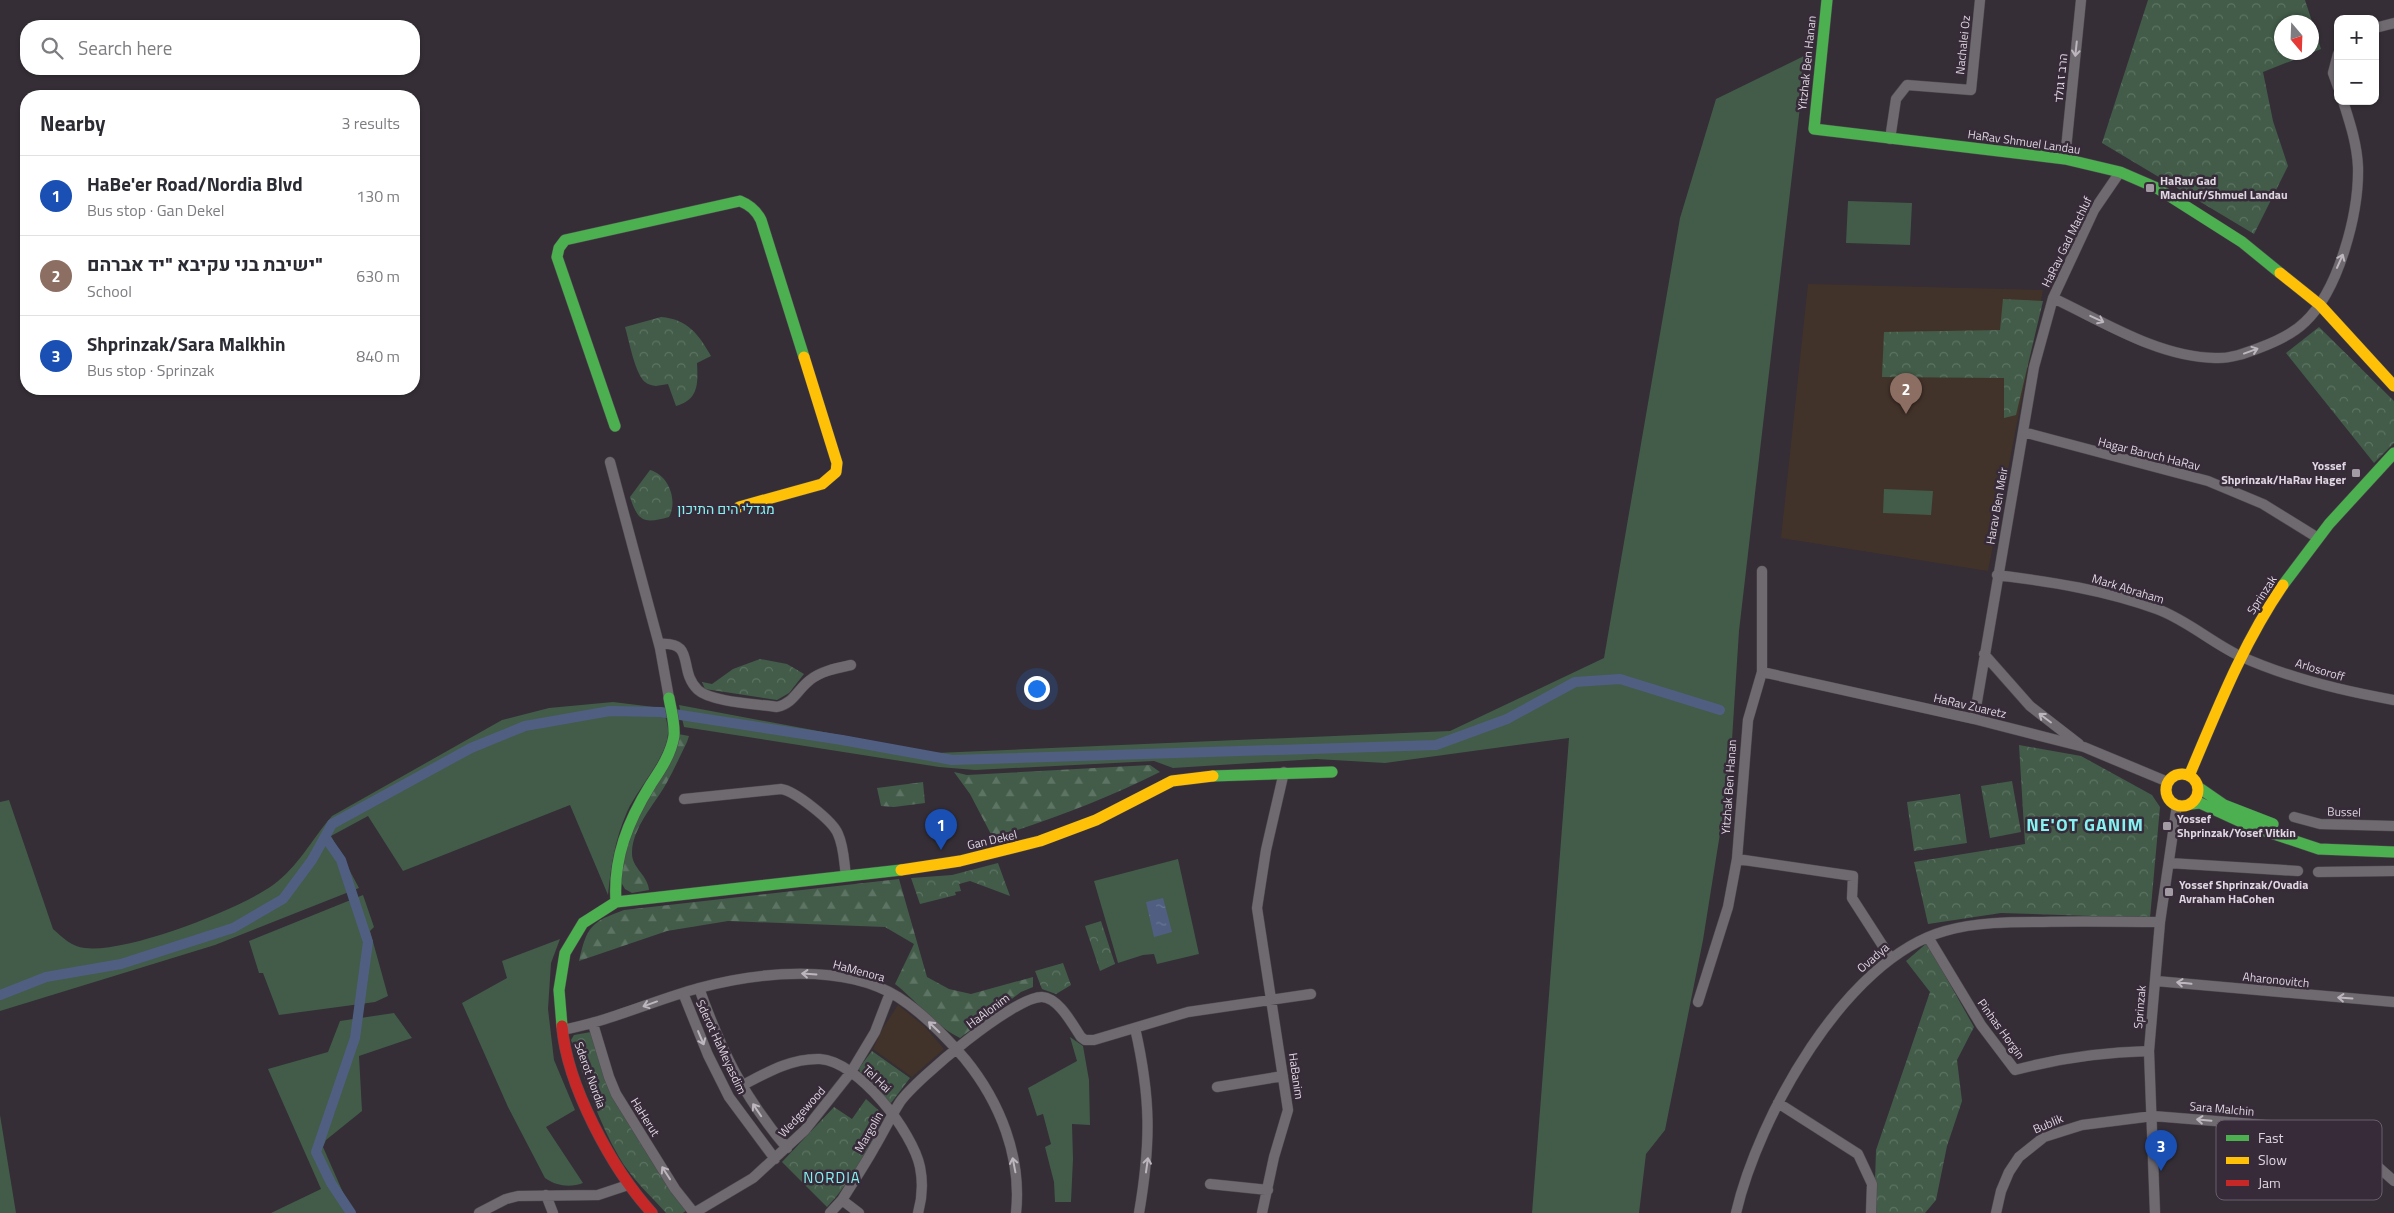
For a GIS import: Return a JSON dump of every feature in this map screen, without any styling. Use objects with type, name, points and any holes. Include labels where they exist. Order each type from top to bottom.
[{"type":"street","name":"Yitzhak Ben Hanan","points":[[1814,129],[1827,0]]},
{"type":"street","name":"Nachalei Oz","points":[[1890,139],[1896,99],[1907,85],[1971,90],[1980,0]]},
{"type":"street","name":"הרב ז גולד","points":[[2065,159],[2081,0]]},
{"type":"street","points":[[2379,27],[2394,23]]},
{"type":"street","points":[[2053,298],[2148,343],[2181,354],[2216,358],[2242,354],[2269,344],[2306,322],[2320,305],[2348,244],[2356,207],[2358,167],[2353,132],[2343,105]]},
{"type":"street","name":"HaRav Shmuel Landau","points":[[1814,129],[2065,159],[2120,172],[2157,188],[2242,242],[2320,305],[2394,386]]},
{"type":"street","name":"HaRav Gad Machluf","points":[[2053,298],[2094,210],[2120,172]]},
{"type":"street","points":[[614,426],[558,257],[559,248],[565,240],[740,201],[750,205],[756,210],[761,220],[837,463],[836,472],[822,484],[739,507]]},
{"type":"street","name":"Harav Ben Meir","points":[[1974,719],[1997,575],[2034,367],[2053,298]]},
{"type":"street","name":"Hagar Baruch HaRav","points":[[2023,432],[2208,481],[2262,504],[2318,538]]},
{"type":"street","name":"Sprinzak","points":[[2189,776],[2240,656],[2274,599],[2318,538],[2364,484],[2394,453]]},
{"type":"street","points":[[610,462],[659,644],[674,732],[673,741],[666,760],[633,813],[626,831],[615,871],[616,902]]},
{"type":"street","name":"Yitzhak Ben Hanan","points":[[1698,1002],[1728,907],[1737,859],[1748,720],[1762,672],[1762,571]]},
{"type":"street","name":"Mark Abraham","points":[[1997,575],[2058,582],[2103,592],[2159,610],[2240,656]]},
{"type":"street","points":[[659,644],[675,644],[680,648],[689,677],[703,694],[777,707],[790,702],[808,681],[818,674],[851,665]]},
{"type":"street","points":[[1984,654],[2030,706],[2084,747]]},
{"type":"street","name":"Arlosoroff","points":[[2240,656],[2349,692],[2394,700]]},
{"type":"street","name":"HaRav Zuaretz","points":[[1762,672],[1974,719],[2084,747],[2168,782]]},
{"type":"street","name":"HaBanim","points":[[1262,1213],[1274,1157],[1288,1110],[1257,908],[1266,850],[1284,772]]},
{"type":"street","name":"Gan Dekel","points":[[616,902],[924,867],[1024,846],[1096,820],[1172,781],[1200,776],[1332,772]]},
{"type":"street","points":[[2394,843],[2320,840],[2243,814],[2206,795],[2193,778],[2189,776],[2177,775],[2168,782],[2166,793],[2172,802],[2177,805],[2200,803],[2250,826],[2319,848],[2394,852]]},
{"type":"street","points":[[2191,804],[2197,797],[2198,787]]},
{"type":"street","points":[[684,799],[781,789],[792,792],[835,827],[842,843],[846,876]]},
{"type":"street","name":"Sprinzak","points":[[2155,1213],[2153,1116],[2149,1051],[2160,922],[2177,805]]},
{"type":"street","name":"Bussel","points":[[2294,817],[2320,824],[2394,826]]},
{"type":"street","points":[[1737,859],[1853,876],[1852,898],[1890,957]]},
{"type":"street","points":[[2169,863],[2298,871]]},
{"type":"street","points":[[2318,872],[2394,872]]},
{"type":"street","name":"Sderot Nordia","points":[[616,902],[592,913],[571,941],[564,959],[561,979],[562,1030],[569,1062],[586,1106],[616,1167],[628,1185],[652,1213]]},
{"type":"street","name":"Ovadya","points":[[1736,1213],[1750,1165],[1778,1103],[1812,1046],[1864,981],[1890,957],[1928,937],[1946,930],[2006,922],[2160,922]]},
{"type":"street","name":"Pinhas Horgin","points":[[1928,937],[1981,1026],[2015,1070],[2077,1056],[2105,1052],[2149,1051]]},
{"type":"street","name":"HaMenora","points":[[562,1030],[593,1024],[699,988],[773,974],[809,974],[850,980],[893,995],[917,1011],[957,1050],[978,1076],[1004,1127],[1015,1168],[1016,1213]]},
{"type":"street","name":"Aharonovitch","points":[[2156,981],[2394,1002]]},
{"type":"street","name":"Sderot HaMeyasdim","points":[[699,988],[714,1031],[742,1086],[761,1116],[787,1148]]},
{"type":"street","name":"Sderot HaMeyasdim","points":[[682,993],[708,1055],[729,1097],[775,1159]]},
{"type":"street","name":"HaAlonim","points":[[957,1050],[1012,1008],[1042,997],[1057,1005],[1081,1037],[1086,1040],[1113,1036],[1188,1012],[1311,994]]},
{"type":"street","points":[[886,1016],[893,995]]},
{"type":"street","name":"Wedgewood","points":[[694,1213],[740,1187],[775,1159],[823,1109],[851,1072],[875,1032],[893,995]]},
{"type":"street","name":"HaHerut","points":[[593,1024],[609,1077],[620,1101],[675,1188],[694,1213]]},
{"type":"street","points":[[1135,1028],[1144,1066],[1149,1125],[1148,1152],[1139,1213]]},
{"type":"street","name":"Margolin","points":[[832,1212],[842,1200],[893,1114],[909,1091],[957,1050]]},
{"type":"street","name":"Tel Hai","points":[[742,1086],[779,1067],[804,1060],[822,1059],[839,1064],[851,1072],[893,1114],[906,1132],[920,1167],[921,1185],[918,1213]]},
{"type":"street","points":[[1217,1087],[1284,1076]]},
{"type":"street","points":[[1778,1103],[1858,1154],[1872,1184],[1871,1213]]},
{"type":"street","name":"Sara Malchin","points":[[2153,1116],[2216,1121]]},
{"type":"street","name":"Bublik","points":[[1996,1213],[2001,1191],[2009,1172],[2019,1157],[2044,1137],[2082,1125],[2153,1116]]},
{"type":"street","name":"Sara Malchin","points":[[2382,1170],[2394,1181]]},
{"type":"street","points":[[1210,1184],[1268,1190]]},
{"type":"street","points":[[479,1213],[506,1199],[518,1196],[598,1196],[628,1185]]},
{"type":"street","points":[[546,1195],[553,1213]]},
{"type":"street","points":[[842,1200],[859,1213]]},
{"type":"shaded area","points":[[1808,284],[2043,290],[1988,571],[1781,538]]},
{"type":"shaded area","points":[[898,1005],[924,1026],[944,1049],[912,1077],[873,1049],[883,1028]]},
{"type":"green space","points":[[2148,0],[2305,0],[2310,15],[2274,15],[2274,60],[2293,60],[2263,72],[2273,121],[2288,166],[2254,234],[2102,143]]},
{"type":"green space","points":[[1806,55],[1739,631],[1730,771],[1703,940],[1665,1130],[1646,1154],[1639,1213],[1532,1213],[1569,738],[1385,763],[1316,759],[1173,768],[1154,761],[975,770],[939,767],[684,727],[679,705],[936,753],[1450,731],[1604,658],[1680,218],[1716,99]]},
{"type":"green space","points":[[1848,201],[1912,203],[1910,245],[1846,243]]},
{"type":"green space","points":[[2003,299],[2043,301],[2016,415],[2004,418],[2004,378],[1882,377],[1884,332],[2000,330]]},
{"type":"green space","points":[[661,317],[679,321],[692,329],[711,356],[697,363],[697,384],[693,395],[689,400],[676,406],[668,384],[651,385],[641,378],[635,365],[625,327]]},
{"type":"green space","points":[[2319,327],[2394,401],[2394,443],[2374,463],[2286,353]]},
{"type":"green space","points":[[650,470],[662,477],[670,489],[672,511],[669,517],[653,520],[643,519],[636,512],[633,505],[630,497]]},
{"type":"green space","points":[[1884,489],[1933,491],[1931,515],[1883,513]]},
{"type":"green space","points":[[760,659],[787,664],[804,674],[789,693],[777,700],[705,689],[702,682],[712,684],[733,669]]},
{"type":"green space","points":[[613,702],[662,708],[668,734],[666,744],[657,764],[632,803],[619,832],[608,895],[570,805],[403,871],[368,816],[331,836],[359,888],[215,945],[0,1011],[0,802],[9,800],[53,929],[76,946],[104,948],[127,944],[182,928],[257,895],[273,885],[290,870],[332,816],[502,720],[549,708]]},
{"type":"green space","points":[[678,734],[689,736],[687,742],[666,784],[640,825],[633,843],[632,858],[646,880],[649,890],[632,893],[625,889],[619,879],[625,844]]},
{"type":"green space","points":[[2019,745],[2081,756],[2152,795],[2160,807],[2150,918],[2001,913],[1928,924],[1914,862],[2025,844]]},
{"type":"green space","points":[[1150,765],[1160,772],[1078,808],[993,838],[970,794],[954,772],[967,775]]},
{"type":"green space","points":[[2012,781],[2021,832],[1990,838],[1981,786]]},
{"type":"green space","points":[[923,782],[925,803],[894,807],[881,806],[877,788]]},
{"type":"green space","points":[[1960,794],[1967,843],[1914,851],[1907,802]]},
{"type":"green space","points":[[1178,859],[1199,954],[1157,964],[1154,954],[1143,955],[1118,963],[1094,881]]},
{"type":"green space","points":[[998,863],[1010,896],[970,881],[959,884],[961,891],[955,892],[956,895],[920,904],[911,878],[952,875]]},
{"type":"green space","points":[[899,879],[927,977],[949,989],[971,994],[1033,977],[1033,987],[1021,992],[960,1038],[942,1027],[895,984],[914,944],[885,927],[728,921],[667,931],[579,961],[585,940],[592,927],[604,918],[624,910]]},
{"type":"green space","points":[[363,895],[374,927],[370,931],[388,996],[375,1002],[279,1015],[263,973],[259,973],[249,941]]},
{"type":"green space","points":[[1101,921],[1115,964],[1100,971],[1085,926]]},
{"type":"green space","points":[[560,939],[551,963],[548,1009],[554,1060],[575,1110],[546,1127],[583,1183],[568,1186],[554,1183],[545,1178],[508,1107],[462,1003],[507,978],[502,961]]},
{"type":"green space","points":[[1927,943],[1974,1027],[1957,1060],[1962,1101],[1947,1146],[1936,1200],[1925,1213],[1874,1213],[1876,1150],[1930,992],[1906,961]]},
{"type":"green space","points":[[1063,963],[1071,985],[1056,994],[1042,989],[1035,971]]},
{"type":"green space","points":[[394,1013],[412,1038],[359,1056],[362,1111],[326,1140],[323,1147],[352,1213],[271,1213],[321,1189],[268,1069],[328,1052],[340,1021]]},
{"type":"green space","points":[[591,1032],[606,1081],[687,1210],[683,1213],[666,1213],[629,1172],[611,1143],[592,1100],[571,1040],[574,1035]]},
{"type":"green space","points":[[1070,1037],[1083,1046],[1089,1080],[1090,1125],[1072,1124],[1071,1202],[1055,1202],[1054,1182],[1045,1147],[1051,1144],[1043,1114],[1037,1116],[1028,1088],[1077,1061]]},
{"type":"green space","points":[[872,1051],[910,1078],[891,1103],[887,1102],[860,1072],[859,1068]]},
{"type":"green space","points":[[866,1099],[886,1117],[852,1175],[827,1207],[782,1162],[834,1107],[852,1119]]},
{"type":"green space","points":[[0,1115],[16,1213],[0,1213]]},
{"type":"water","points":[[1163,898],[1172,932],[1154,937],[1146,902]]},
{"type":"waterway","points":[[0,995],[46,977],[121,964],[233,928],[283,899],[312,860],[332,824],[471,748],[525,726],[610,711],[661,712],[842,740],[952,760],[1436,745],[1507,719],[1575,682],[1620,679],[1720,710]]},
{"type":"waterway","points":[[325,837],[341,860],[368,942],[355,1038],[316,1152],[331,1183],[351,1213]]},
{"type":"traffic: fast","points":[[1827,0],[1814,129],[2065,159],[2120,172],[2157,188],[2242,242],[2280,273]]},
{"type":"traffic: fast","points":[[615,426],[557,257],[559,248],[565,240],[740,201],[750,206],[761,220],[804,357]]},
{"type":"traffic: fast","points":[[2283,585],[2329,524],[2394,453]]},
{"type":"traffic: fast","points":[[616,902],[617,870],[629,826],[673,743],[674,726],[669,698]]},
{"type":"traffic: fast","points":[[1213,776],[1332,772]]},
{"type":"traffic: fast","points":[[2198,787],[2224,805],[2273,824]]},
{"type":"traffic: fast","points":[[2191,804],[2200,803],[2250,826],[2319,849],[2394,852]]},
{"type":"traffic: fast","points":[[562,1026],[559,990],[565,953],[583,923],[616,902],[901,870]]},
{"type":"traffic: slow","points":[[2280,273],[2320,305],[2394,386]]},
{"type":"traffic: slow","points":[[739,507],[822,484],[836,472],[837,463],[804,357]]},
{"type":"traffic: slow","points":[[2189,776],[2220,702],[2243,654],[2283,585]]},
{"type":"traffic: slow","points":[[2182,774],[2188,775],[2193,779],[2197,784],[2198,790],[2197,796],[2193,801],[2188,805],[2182,806],[2176,805],[2171,801],[2167,796],[2166,790],[2167,784],[2171,779],[2176,775],[2182,774]]},
{"type":"traffic: slow","points":[[901,870],[960,861],[1040,841],[1096,820],[1172,781],[1213,776]]},
{"type":"traffic: jam","points":[[562,1026],[573,1074],[594,1126],[622,1174],[652,1213]]},
{"type":"place","name":"HaRav Gad Machluf/Shmuel Landau","points":[[2150,188]]},
{"type":"place","name":"ישיבת בני עקיבא \"יד אברהם\"","points":[[1906,414]]},
{"type":"place","name":"Yossef Shprinzak/HaRav Hager","points":[[2356,473]]},
{"type":"place","name":"Yossef Shprinzak/Yosef Vitkin","points":[[2167,826]]},
{"type":"place","name":"HaBe'er Road/Nordia Blvd","points":[[941,850]]},
{"type":"place","name":"Yossef Shprinzak/Ovadia Avraham HaCohen","points":[[2169,892]]},
{"type":"place","name":"Shprinzak/Sara Malkhin","points":[[2161,1171]]},
{"type":"district","name":"מגדלי הים התיכון","points":[[726,509]]},
{"type":"district","name":"NE'OT GANIM","points":[[2085,825]]},
{"type":"district","name":"NORDIA","points":[[832,1178]]}]
